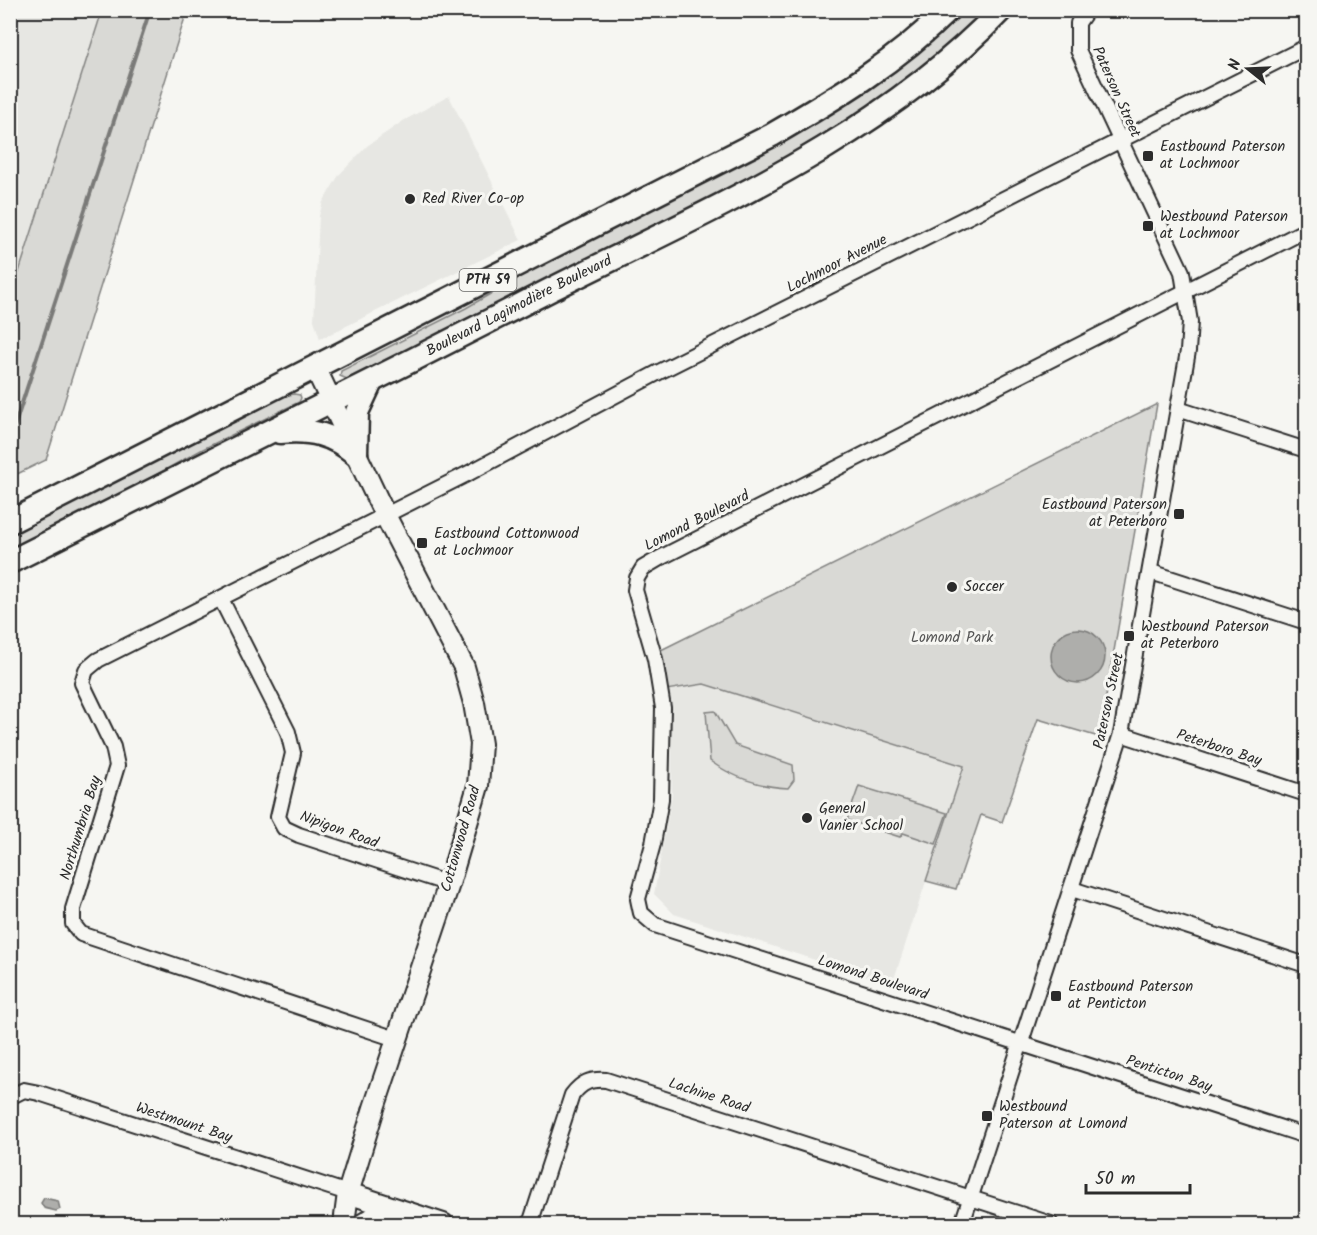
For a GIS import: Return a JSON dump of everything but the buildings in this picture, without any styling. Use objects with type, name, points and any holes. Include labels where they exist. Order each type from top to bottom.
[{"type":"main road","name":"PTH 59","points":[[10,522],[772,135],[838,96],[882,66],[948,10]]},
{"type":"main road","name":"Boulevard Lagimodière Boulevard","points":[[10,562],[272,432],[758,185],[836,142],[923,82],[966,46],[1001,10]]},
{"type":"main road","points":[[356,454],[357,412],[370,382]]},
{"type":"main road","points":[[272,432],[315,431],[342,443],[356,454]]},
{"type":"street","name":"Paterson Street","points":[[962,1224],[1121,734],[1151,572],[1190,322],[1177,257],[1120,142],[1078,50],[1078,23],[1087,10]]},
{"type":"street","name":"Lochmoor Avenue","points":[[385,515],[657,372],[1306,47]]},
{"type":"street","points":[[1185,293],[1306,230]]},
{"type":"street","name":"Lomond Boulevard","points":[[1021,1043],[655,925],[642,914],[638,899],[653,844],[664,760],[663,708],[655,659],[635,590],[637,578],[643,568],[660,558],[1185,293]]},
{"type":"street","name":"Cottonwood Road","points":[[315,367],[385,515],[464,667],[481,744],[478,786],[449,884],[396,1039],[348,1193],[344,1224]]},
{"type":"street","points":[[1178,409],[1306,450]]},
{"type":"street","name":"Northumbria Bay","points":[[385,515],[98,660],[86,670],[82,683],[113,747],[117,766],[73,909],[73,924],[81,934],[90,939],[396,1039]]},
{"type":"street","points":[[1151,572],[1306,622]]},
{"type":"street","name":"Nipigon Road","points":[[221,599],[288,732],[293,753],[278,817],[284,828],[299,835],[449,884]]},
{"type":"street","name":"Peterboro Bay","points":[[1121,734],[1306,794]]},
{"type":"street","points":[[1072,889],[1306,965]]},
{"type":"street","name":"Penticton Bay","points":[[1021,1043],[1306,1136]]},
{"type":"street","name":"Lachine Road","points":[[530,1224],[573,1095],[579,1085],[593,1079],[606,1080],[970,1198]]},
{"type":"street","name":"Westmount Bay","points":[[10,1097],[24,1090],[39,1093],[348,1193]]},
{"type":"street","points":[[348,1193],[443,1224]]},
{"type":"street","points":[[970,1198],[1051,1224]]},
{"type":"street","points":[[363,1224],[376,1216],[402,1211]]},
{"type":"shaded area","points":[[11,11],[102,11],[11,297]]},
{"type":"shaded area","points":[[449,96],[521,240],[320,339],[314,320],[319,216],[323,202],[339,175],[367,146],[403,121]]},
{"type":"shaded area","points":[[1073,629],[1083,629],[1093,633],[1101,641],[1105,656],[1101,671],[1093,679],[1083,683],[1073,683],[1063,679],[1055,671],[1051,661],[1051,651],[1055,641],[1063,633]]},
{"type":"shaded area","name":"General Vanier School","points":[[704,684],[964,766],[892,985],[674,914],[654,894],[672,794],[672,746],[666,690]]},
{"type":"shaded area","points":[[44,1198],[58,1201],[60,1209],[56,1211],[44,1208],[41,1203]]},
{"type":"green space","points":[[102,11],[187,11],[46,460],[11,477],[11,297]]},
{"type":"green space","points":[[960,11],[990,11],[898,91],[795,156],[363,376],[347,379],[340,376],[341,371],[466,308],[920,47]]},
{"type":"green space","points":[[300,395],[299,402],[203,449],[11,554],[11,531],[275,398]]},
{"type":"green space","name":"Lomond Park","points":[[1157,404],[1099,737],[1038,719],[1002,822],[981,815],[956,889],[926,881],[964,766],[704,684],[666,690],[661,650]]},
{"type":"green space","points":[[715,711],[735,745],[793,765],[794,780],[788,788],[768,786],[747,780],[710,761],[706,712]]},
{"type":"green space","points":[[859,786],[947,813],[936,844],[903,833],[900,837],[847,820]]},
{"type":"waterway","points":[[12,434],[150,10]]},
{"type":"place","name":"Eastbound Paterson at Lochmoor","points":[[1148,156]]},
{"type":"place","name":"Red River Co-op","points":[[410,199]]},
{"type":"place","name":"Westbound Paterson at Lochmoor","points":[[1148,226]]},
{"type":"place","name":"Eastbound Paterson at Peterboro","points":[[1179,514]]},
{"type":"place","name":"Eastbound Cottonwood at Lochmoor","points":[[422,543]]},
{"type":"place","name":"Soccer","points":[[952,587]]},
{"type":"place","name":"Westbound Paterson at Peterboro","points":[[1129,636]]},
{"type":"place","name":"General Vanier School","points":[[807,818]]},
{"type":"place","name":"Eastbound Paterson at Penticton","points":[[1056,996]]},
{"type":"place","name":"Westbound Paterson at Lomond","points":[[987,1116]]}]
